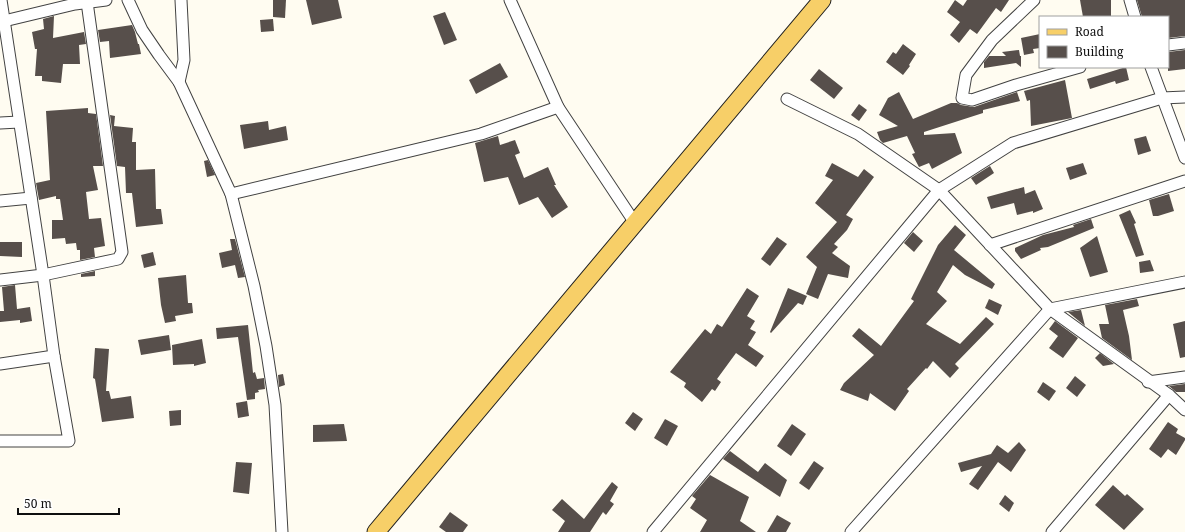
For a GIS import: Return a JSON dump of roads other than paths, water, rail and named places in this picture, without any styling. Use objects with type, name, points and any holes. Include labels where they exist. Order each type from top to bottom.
[{"type":"main road","points":[[376,532],[822,0]]},
{"type":"street","points":[[0,441],[69,441],[54,356],[1,0]]},
{"type":"street","points":[[4,21],[75,4],[106,0]]},
{"type":"street","points":[[128,0],[142,30],[158,55],[179,82],[231,194],[254,286],[266,346],[275,405],[282,532]]},
{"type":"street","points":[[179,82],[184,60],[181,0]]},
{"type":"street","points":[[510,0],[558,107],[635,223]]},
{"type":"street","points":[[1034,0],[992,40],[966,75],[962,98],[972,100],[1016,85],[1076,68]]},
{"type":"street","points":[[1130,0],[1135,16]]},
{"type":"street","points":[[0,280],[43,275],[118,259],[122,252],[87,2]]},
{"type":"street","points":[[1169,45],[1185,43]]},
{"type":"street","points":[[1150,68],[1185,158]]},
{"type":"street","points":[[653,532],[940,190],[1013,142],[1162,98],[1185,97]]},
{"type":"street","points":[[787,99],[858,134],[940,190],[1050,309],[1148,382],[1169,395],[1185,410]]},
{"type":"street","points":[[231,194],[481,134],[558,107]]},
{"type":"street","points":[[0,123],[19,122]]},
{"type":"street","points":[[990,245],[1185,181]]},
{"type":"street","points":[[0,201],[31,198]]},
{"type":"street","points":[[851,532],[1050,309],[1185,282]]},
{"type":"street","points":[[0,364],[54,356]]},
{"type":"street","points":[[1148,382],[1185,376]]},
{"type":"street","points":[[1052,532],[1169,395]]}]
